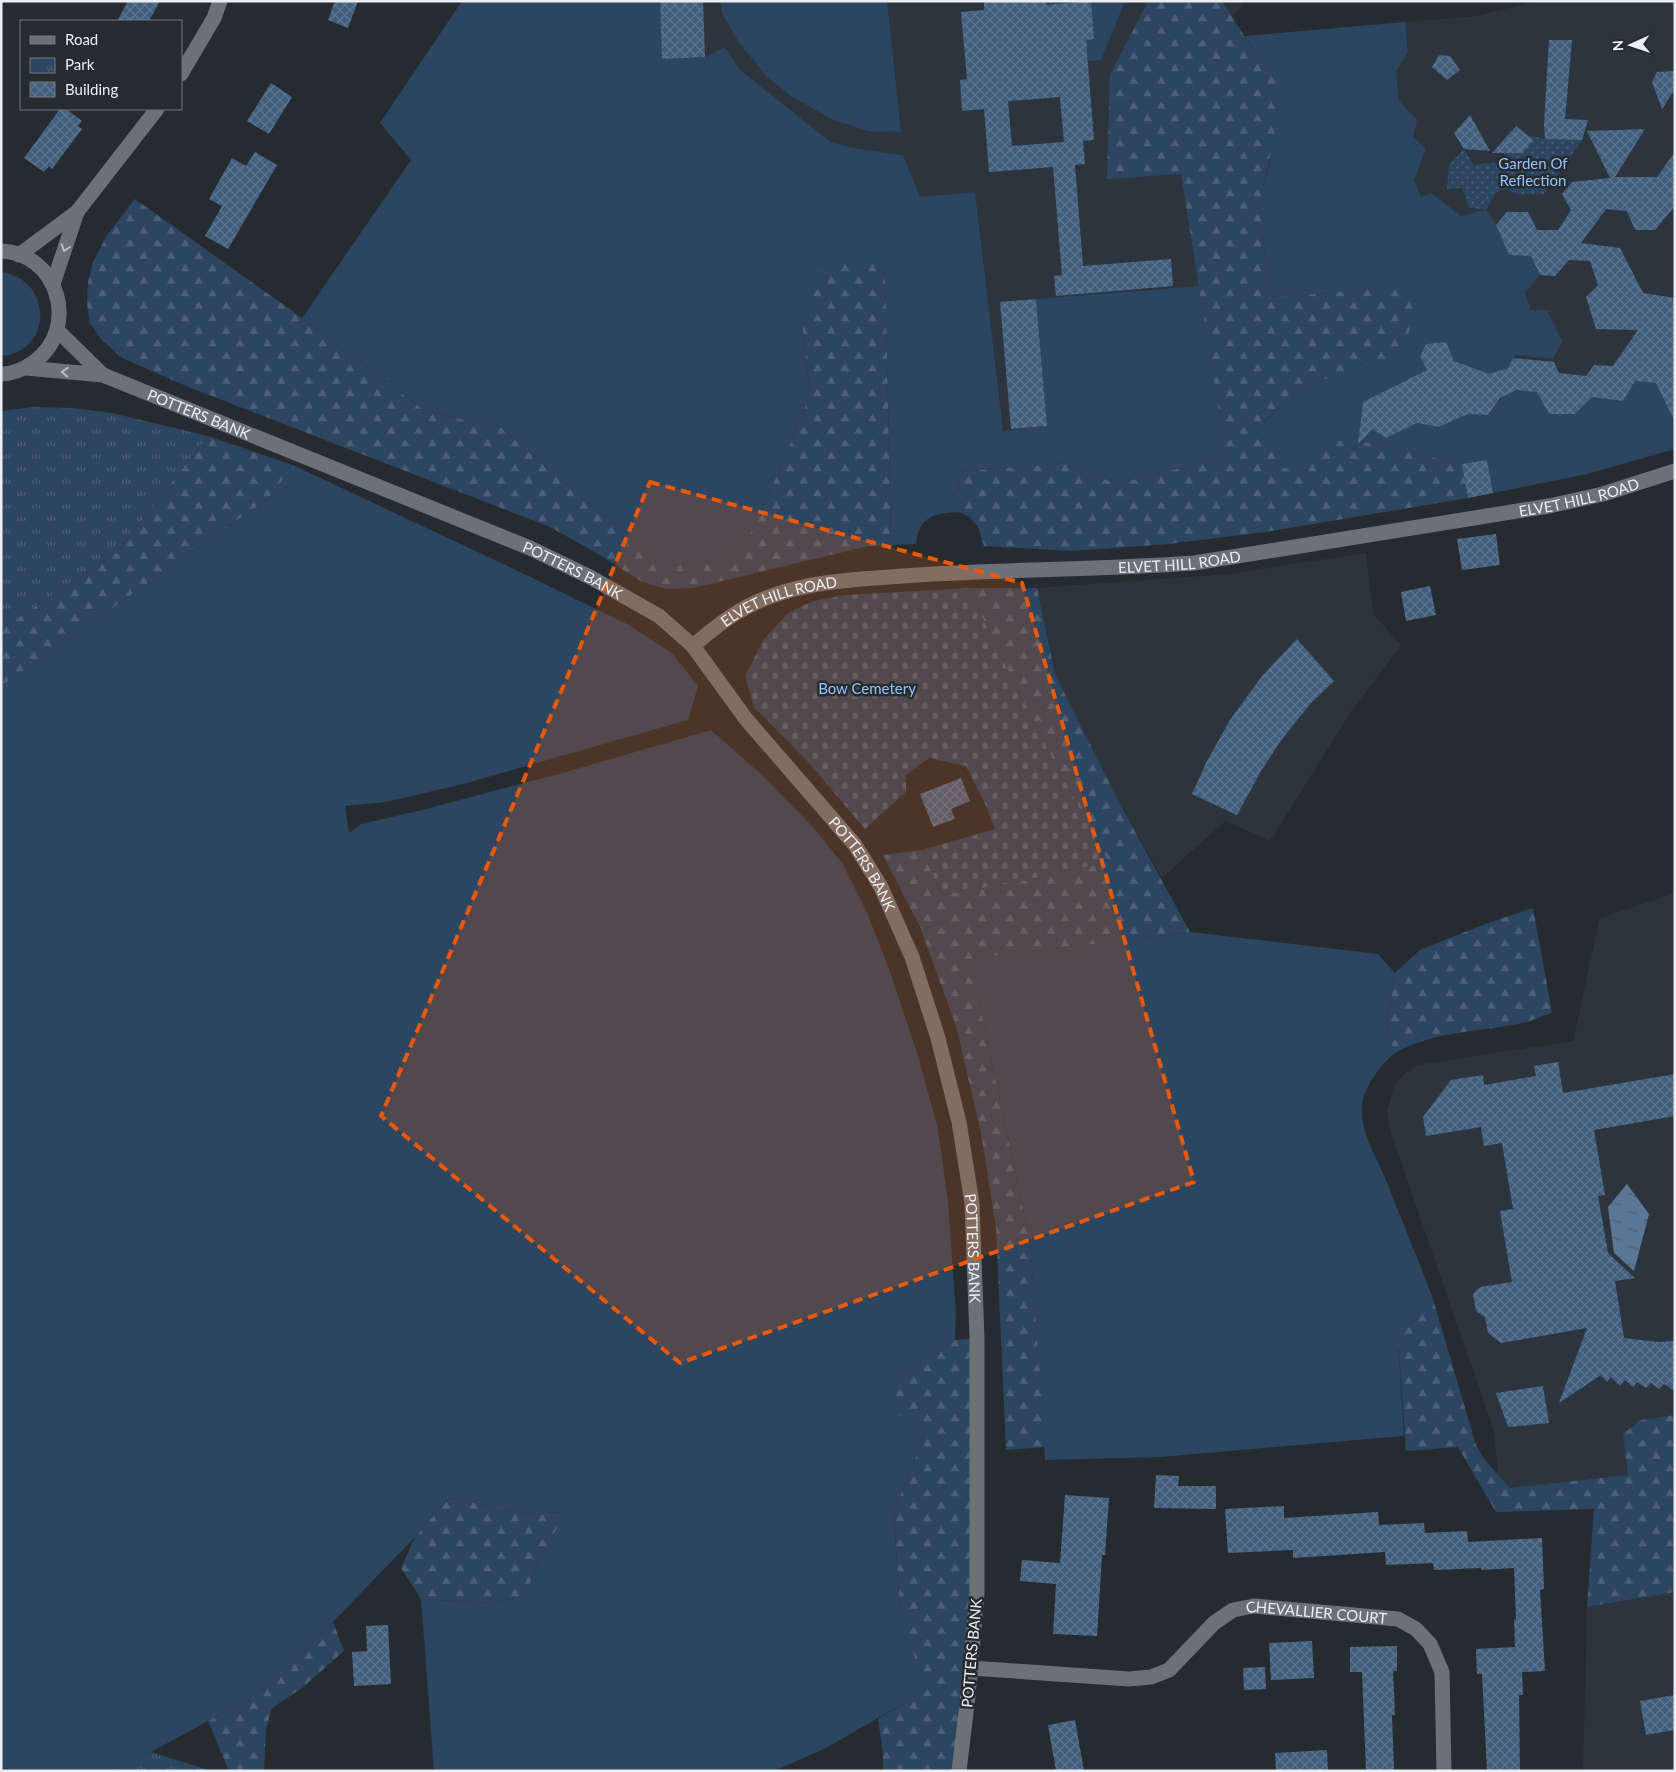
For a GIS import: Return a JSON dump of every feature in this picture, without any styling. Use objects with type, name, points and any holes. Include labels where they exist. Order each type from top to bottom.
[{"type":"street","points":[[182,72],[214,18],[220,1]]},
{"type":"street","points":[[19,254],[77,212],[156,110]]},
{"type":"street","points":[[53,284],[77,212]]},
{"type":"street","points":[[1,251],[19,254],[33,261],[44,271],[53,284],[58,298],[59,314],[57,330],[45,352],[26,368],[1,374]]},
{"type":"street","name":"POTTERS BANK","points":[[57,330],[103,375]]},
{"type":"street","name":"POTTERS BANK","points":[[26,368],[103,375],[530,548],[590,577],[660,616],[693,646],[746,718],[855,845],[876,879],[912,957],[938,1038],[959,1122],[972,1203],[978,1338],[977,1594],[971,1668],[959,1771]]},
{"type":"street","name":"ELVET HILL ROAD","points":[[693,646],[718,624],[743,608],[770,596],[808,586],[845,580],[951,572],[1137,568],[1194,564],[1549,506],[1603,494],[1675,471]]},
{"type":"street","name":"CHEVALLIER COURT","points":[[971,1668],[1129,1679],[1151,1677],[1170,1670],[1214,1623],[1233,1610],[1254,1606],[1398,1620],[1416,1629],[1430,1644],[1442,1672],[1444,1771]]},
{"type":"highlighted area","points":[[650,482],[1022,583],[1194,1182],[680,1363],[381,1116]]},
{"type":"shaded area","points":[[492,1],[1246,1],[1212,39],[1477,16],[1537,1],[1675,1],[1675,449],[1587,474],[1493,493],[1417,507],[1168,544],[1071,551],[984,546],[979,528],[969,516],[958,512],[936,513],[923,523],[917,532],[916,544],[891,545],[889,398]]},
{"type":"shaded area","points":[[1366,553],[1373,614],[1401,645],[1352,710],[1270,841],[1225,821],[1162,878],[1120,804],[1055,674],[1037,588],[1229,574]]},
{"type":"shaded area","points":[[1675,893],[1675,1462],[1628,1475],[1510,1488],[1498,1475],[1494,1431],[1391,1133],[1387,1112],[1394,1086],[1402,1076],[1417,1065],[1573,1041],[1600,918]]},
{"type":"shaded area","points":[[1675,1592],[1675,1771],[1583,1771],[1587,1607]]},
{"type":"green space","points":[[462,1],[660,1],[662,59],[705,57],[725,47],[740,70],[830,142],[858,149],[903,155],[920,197],[975,192],[1003,431],[1047,426],[1036,299],[1199,286],[1226,457],[1116,484],[1067,463],[959,472],[958,512],[929,518],[920,527],[916,544],[891,545],[885,264],[802,323],[810,395],[779,471],[740,556],[672,566],[586,502],[502,428],[425,411],[302,318],[411,160],[380,123]]},
{"type":"green space","points":[[720,1],[887,1],[901,132],[868,131],[834,120],[792,97],[767,77],[738,41],[722,13]]},
{"type":"green space","points":[[1046,1],[1125,1],[1101,60],[1051,64],[1091,2],[1046,5]]},
{"type":"green space","points":[[1148,1],[1222,1],[1259,59],[1271,69],[1283,101],[1261,196],[1267,297],[1333,293],[1371,284],[1417,293],[1408,337],[1386,359],[1333,376],[1291,394],[1264,422],[1280,469],[1311,464],[1328,441],[1360,441],[1462,464],[1468,498],[1266,532],[1168,544],[1071,551],[984,546],[976,524],[969,517],[958,512],[959,472],[1067,463],[1116,484],[1226,457],[1181,174],[1107,179],[1110,75]]},
{"type":"green space","points":[[1405,22],[1408,52],[1396,72],[1399,100],[1417,121],[1413,137],[1426,149],[1414,180],[1421,197],[1431,193],[1461,216],[1486,210],[1496,225],[1509,255],[1531,256],[1540,275],[1525,293],[1531,310],[1547,310],[1562,341],[1553,359],[1515,355],[1508,368],[1489,374],[1460,376],[1446,343],[1426,344],[1420,356],[1427,370],[1363,402],[1360,425],[1369,431],[1372,429],[1386,438],[1417,423],[1439,427],[1468,414],[1488,415],[1503,397],[1520,391],[1537,391],[1548,413],[1575,414],[1592,397],[1623,401],[1635,381],[1656,383],[1675,402],[1675,449],[1587,474],[1493,493],[1487,460],[1462,464],[1360,441],[1328,441],[1311,465],[1280,469],[1264,423],[1291,394],[1333,376],[1371,284],[1333,293],[1267,297],[1261,196],[1271,157],[1271,69],[1259,59],[1245,36]]},
{"type":"green space","name":"Garden Of Reflection","points":[[1527,135],[1545,139],[1582,140],[1544,194],[1516,194],[1506,189],[1495,193],[1486,210],[1469,208],[1462,188],[1447,189],[1449,165],[1464,149],[1473,165],[1499,162],[1506,153],[1522,153],[1528,146]]},
{"type":"green space","points":[[135,199],[302,318],[425,411],[502,428],[586,502],[672,566],[740,556],[779,471],[810,395],[802,323],[824,261],[885,264],[891,545],[869,546],[693,588],[667,589],[642,582],[600,555],[550,527],[191,388],[122,358],[100,338],[90,323],[87,304],[88,282],[93,262],[107,235]]},
{"type":"green space","points":[[1,272],[19,278],[31,288],[38,301],[40,316],[38,330],[30,343],[18,352],[1,356]]},
{"type":"green space","points":[[32,407],[73,408],[112,413],[208,436],[117,552],[1,629],[1,411]]},
{"type":"green space","points":[[208,436],[295,466],[266,500],[1,685],[1,629],[117,552]]},
{"type":"green space","points":[[295,466],[627,624],[672,653],[698,686],[688,720],[463,784],[386,802],[345,806],[349,833],[361,824],[566,772],[711,730],[762,775],[813,827],[842,863],[868,915],[889,969],[918,1056],[938,1129],[948,1202],[956,1313],[955,1340],[935,1350],[893,1380],[891,1408],[925,1434],[894,1511],[899,1600],[925,1691],[826,1748],[774,1771],[434,1771],[421,1599],[492,1603],[525,1596],[540,1559],[565,1512],[527,1514],[449,1498],[415,1537],[274,1683],[151,1752],[111,1771],[1,1771],[1,685],[266,500]]},
{"type":"green space","points":[[968,588],[1037,588],[1055,674],[1120,804],[1190,932],[970,959],[1030,1242],[1045,1447],[1006,1450],[996,1229],[981,1133],[956,1026],[920,927],[883,855],[922,850],[942,895],[1018,882],[1108,862],[1028,712]]},
{"type":"green space","name":"Bow Cemetery","points":[[968,588],[1028,712],[1108,862],[1018,882],[942,895],[922,850],[995,829],[987,808],[966,766],[929,758],[906,775],[906,792],[865,829],[809,763],[754,707],[745,676],[764,639],[788,613],[813,601],[846,595]]},
{"type":"green space","points":[[1533,908],[1552,1013],[1523,1023],[1440,1036],[1408,1046],[1393,1054],[1387,1022],[1395,973],[1420,950],[1485,924]]},
{"type":"green space","points":[[1190,932],[1378,954],[1395,973],[1387,1022],[1393,1054],[1369,1084],[1363,1099],[1362,1116],[1369,1143],[1432,1296],[1398,1341],[1404,1436],[1160,1457],[1045,1460],[1030,1241],[970,959]]},
{"type":"green space","points":[[1432,1296],[1476,1445],[1485,1460],[1510,1488],[1628,1475],[1623,1434],[1641,1420],[1675,1415],[1675,1592],[1587,1607],[1594,1509],[1496,1512],[1458,1447],[1406,1451],[1398,1341]]},
{"type":"green space","points":[[977,1338],[978,1532],[959,1771],[883,1771],[883,1753],[878,1719],[924,1691],[899,1600],[894,1511],[925,1434],[890,1408],[893,1380],[935,1350],[955,1340]]},
{"type":"green space","points":[[449,1498],[527,1514],[566,1512],[540,1559],[525,1596],[492,1603],[421,1599],[401,1568],[415,1537]]},
{"type":"green space","points":[[333,1622],[344,1651],[302,1688],[272,1708],[266,1729],[264,1771],[229,1771],[208,1721],[274,1683]]},
{"type":"green space","points":[[151,1752],[205,1769],[205,1771],[111,1771]]},
{"type":"water","points":[[1627,1184],[1649,1214],[1634,1271],[1614,1253],[1608,1207]]},
{"type":"building","points":[[128,1],[160,1],[150,20],[118,20]]},
{"type":"building","points":[[335,1],[358,1],[348,28],[328,20]]},
{"type":"building","points":[[660,1],[703,1],[705,57],[662,59]]},
{"type":"building","points":[[984,1],[1046,1],[1046,5],[1091,1],[1094,39],[1086,40],[1094,140],[1083,141],[1085,164],[1075,165],[1083,266],[1171,259],[1173,286],[1056,296],[1054,276],[1062,275],[1053,167],[989,172],[984,109],[962,111],[960,80],[967,79],[961,12],[984,10]],"holes":[[[1060,97],[1064,142],[1012,146],[1008,101]]]},
{"type":"building","points":[[1549,40],[1572,40],[1565,119],[1588,120],[1582,140],[1545,139],[1544,124]]},
{"type":"building","points":[[1439,55],[1450,56],[1460,70],[1447,80],[1432,67]]},
{"type":"building","points":[[1675,71],[1675,89],[1662,109],[1652,82],[1657,72]]},
{"type":"building","points":[[271,83],[292,97],[269,134],[247,121]]},
{"type":"building","points":[[59,110],[67,110],[82,121],[78,126],[82,129],[52,169],[49,166],[44,172],[24,158]]},
{"type":"building","points":[[1470,115],[1490,151],[1464,149],[1454,133]]},
{"type":"building","points":[[1516,126],[1533,140],[1522,153],[1492,153]]},
{"type":"building","points":[[1645,129],[1615,177],[1657,177],[1675,152],[1675,206],[1655,230],[1635,230],[1627,211],[1606,209],[1581,243],[1620,248],[1643,293],[1675,298],[1675,422],[1656,383],[1635,381],[1623,401],[1592,397],[1575,414],[1549,414],[1537,392],[1517,390],[1500,398],[1488,415],[1468,414],[1439,427],[1417,423],[1386,438],[1372,429],[1358,444],[1363,402],[1427,370],[1420,356],[1426,344],[1446,342],[1454,361],[1489,374],[1508,368],[1513,358],[1554,362],[1559,373],[1586,376],[1594,365],[1613,366],[1638,330],[1596,329],[1586,297],[1598,285],[1590,261],[1569,260],[1555,276],[1540,275],[1531,256],[1509,255],[1496,225],[1507,212],[1528,212],[1537,230],[1558,230],[1571,210],[1562,194],[1572,182],[1610,178],[1587,131]]},
{"type":"building","points":[[255,152],[277,165],[228,249],[205,236],[222,206],[209,199],[232,158],[246,166]]},
{"type":"building","points":[[1036,299],[1047,426],[1011,429],[1000,302]]},
{"type":"building","points":[[1487,460],[1493,493],[1468,498],[1462,464]]},
{"type":"building","points":[[1496,534],[1500,565],[1462,570],[1457,539]]},
{"type":"building","points":[[1430,586],[1436,615],[1406,621],[1401,592]]},
{"type":"building","points":[[1297,639],[1334,681],[1311,703],[1282,739],[1261,771],[1237,815],[1192,794],[1207,761],[1230,720],[1262,676]]},
{"type":"building","points":[[961,778],[970,801],[951,809],[955,819],[933,827],[920,794]]},
{"type":"building","points":[[1558,1062],[1563,1093],[1675,1074],[1675,1116],[1594,1130],[1605,1195],[1598,1196],[1608,1253],[1635,1278],[1615,1281],[1624,1338],[1658,1342],[1675,1341],[1675,1391],[1664,1384],[1659,1389],[1651,1383],[1646,1388],[1637,1382],[1633,1387],[1625,1380],[1620,1386],[1611,1377],[1607,1382],[1601,1375],[1559,1403],[1587,1328],[1501,1343],[1488,1333],[1485,1317],[1476,1311],[1473,1294],[1480,1287],[1512,1282],[1500,1211],[1513,1209],[1502,1143],[1484,1146],[1481,1127],[1426,1136],[1423,1117],[1451,1080],[1483,1075],[1484,1085],[1536,1076],[1534,1066]]},
{"type":"building","points":[[1543,1386],[1549,1423],[1508,1427],[1496,1393]]},
{"type":"building","points":[[1156,1475],[1179,1476],[1178,1486],[1216,1486],[1216,1509],[1154,1508]]},
{"type":"building","points":[[1065,1495],[1109,1498],[1105,1555],[1102,1555],[1097,1636],[1053,1634],[1056,1584],[1020,1581],[1022,1560],[1060,1563]]},
{"type":"building","points":[[1284,1506],[1284,1518],[1378,1512],[1379,1525],[1424,1523],[1425,1533],[1467,1531],[1468,1542],[1542,1538],[1544,1589],[1540,1590],[1545,1671],[1522,1672],[1523,1695],[1519,1695],[1520,1771],[1487,1771],[1482,1674],[1477,1674],[1476,1649],[1515,1647],[1514,1568],[1434,1570],[1433,1563],[1386,1565],[1385,1552],[1293,1558],[1293,1550],[1228,1553],[1225,1509]]},
{"type":"building","points":[[388,1625],[391,1684],[354,1686],[352,1652],[367,1651],[366,1626]]},
{"type":"building","points":[[1312,1641],[1314,1678],[1271,1680],[1269,1643]]},
{"type":"building","points":[[1397,1646],[1397,1671],[1393,1671],[1395,1715],[1392,1715],[1394,1771],[1366,1771],[1362,1672],[1350,1672],[1350,1647]]},
{"type":"building","points":[[1265,1667],[1266,1689],[1244,1690],[1243,1668]]},
{"type":"building","points":[[1675,1695],[1675,1730],[1646,1735],[1640,1701]]},
{"type":"building","points":[[1075,1720],[1084,1771],[1056,1771],[1048,1725]]},
{"type":"building","points":[[1327,1750],[1328,1771],[1276,1771],[1275,1753]]}]
